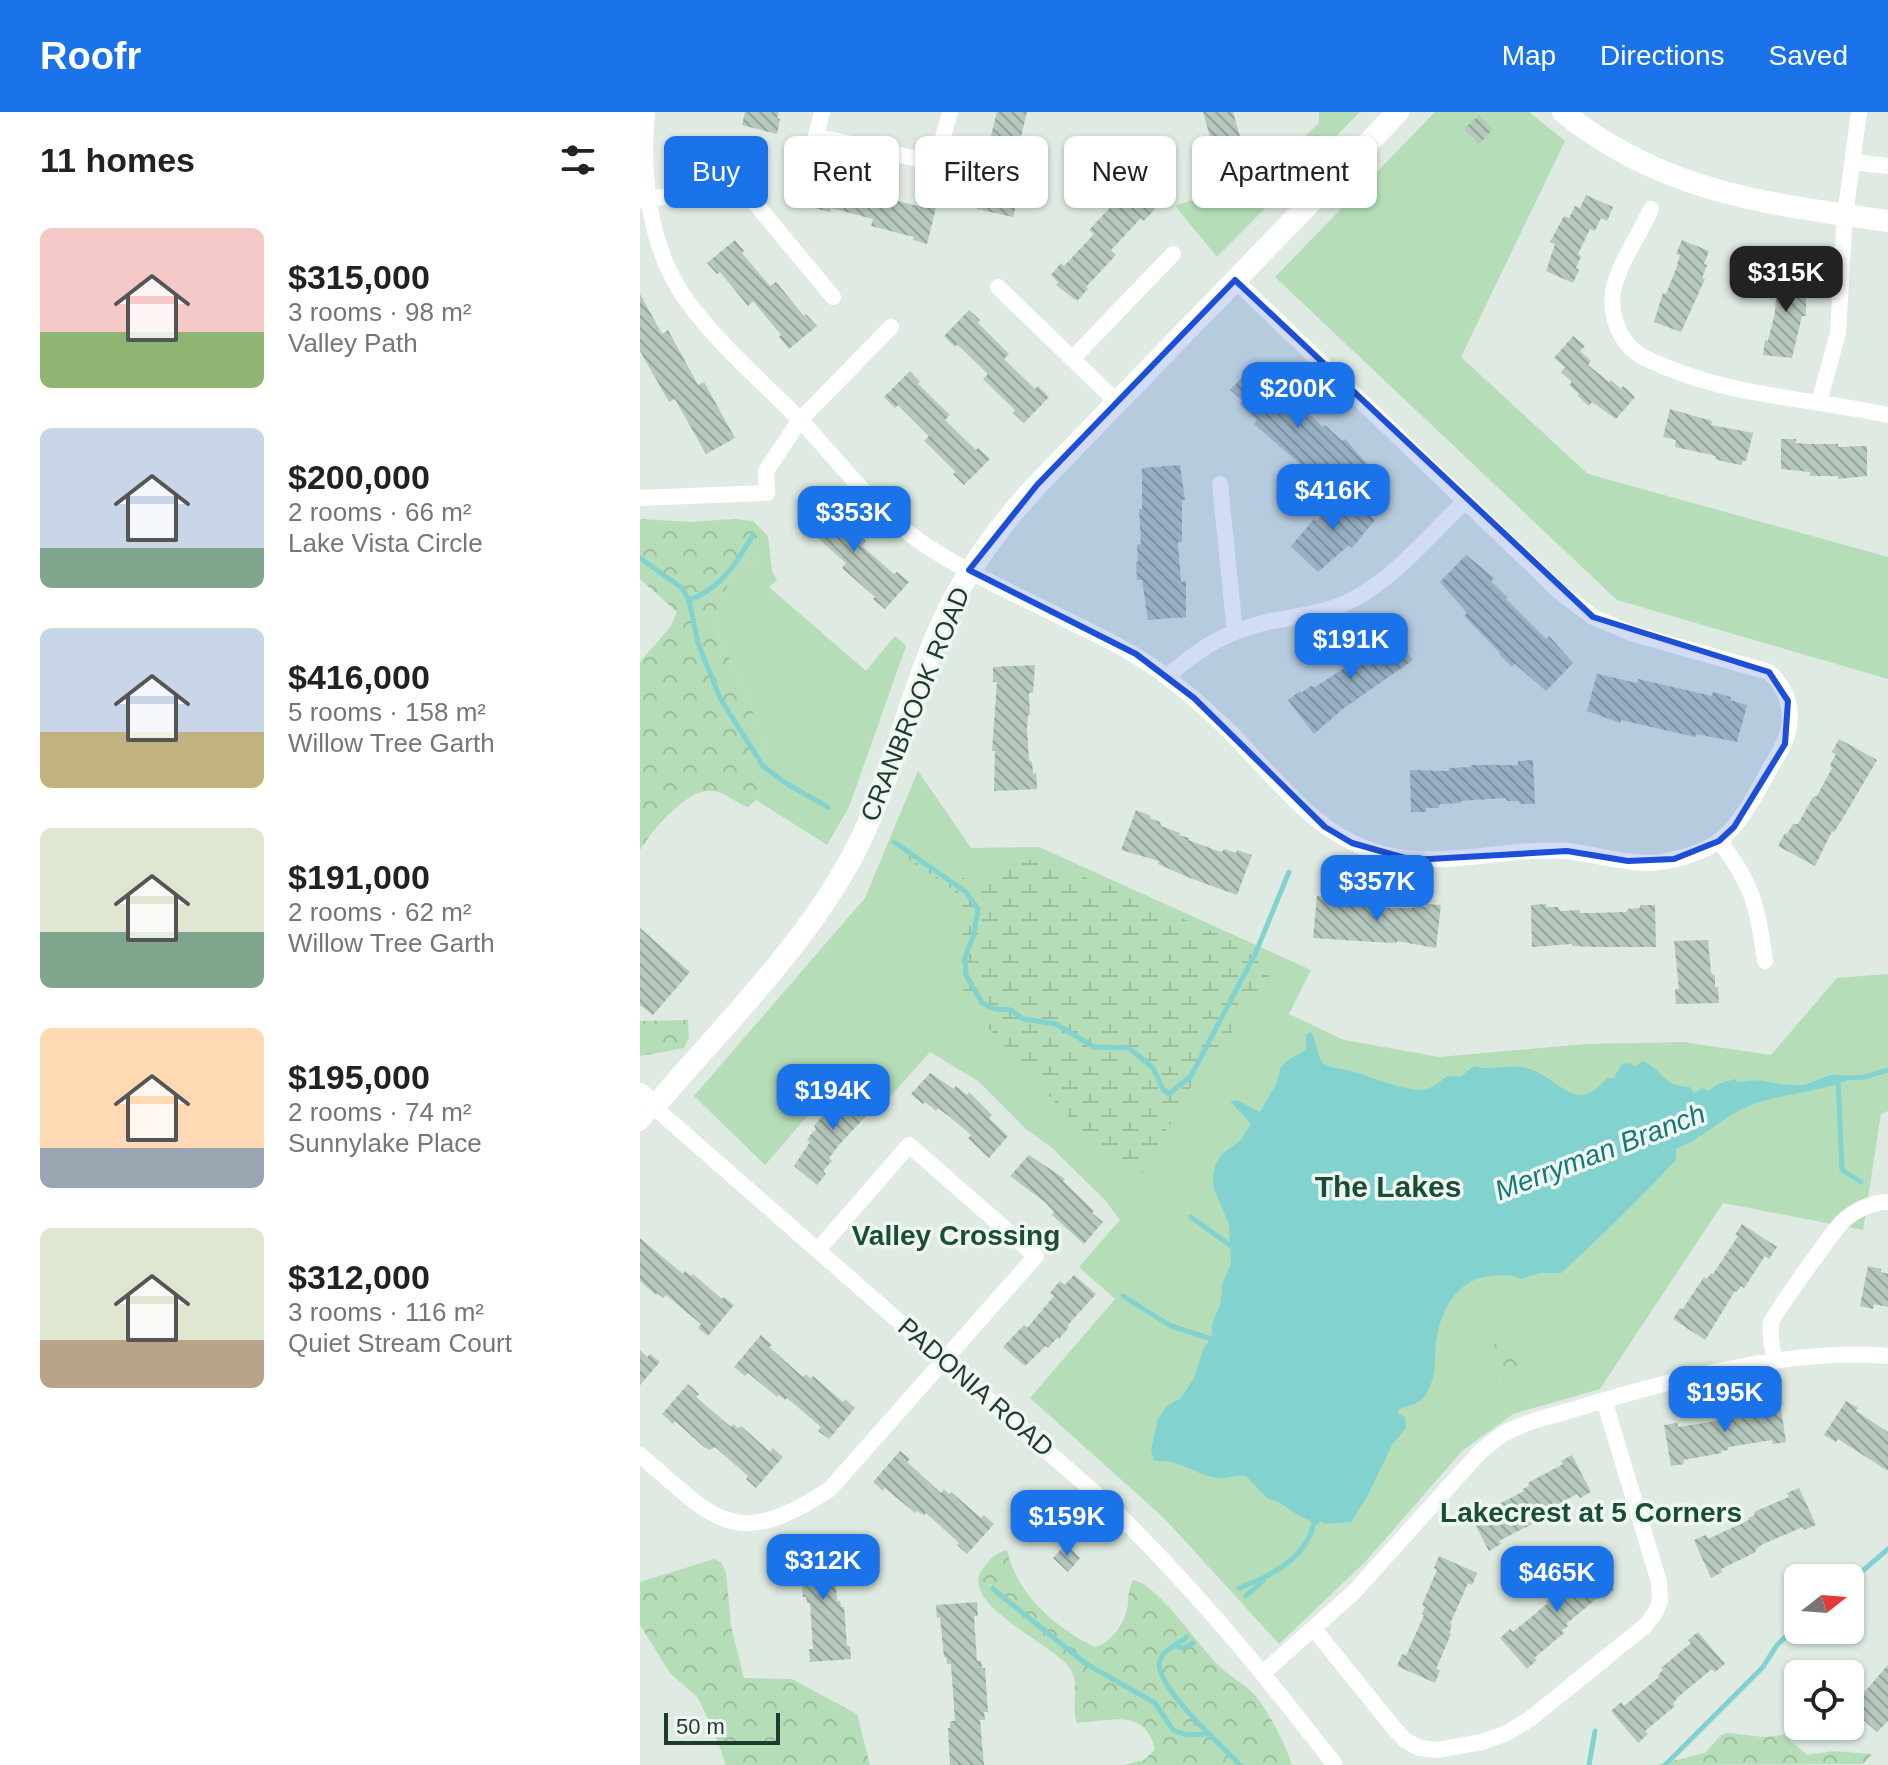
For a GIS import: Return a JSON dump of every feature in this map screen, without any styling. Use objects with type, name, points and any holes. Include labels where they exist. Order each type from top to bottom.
[{"type":"street","points":[[647,112],[644,199],[669,269],[684,298],[716,338],[800,420],[894,522],[927,546],[969,570],[1136,654],[1228,730],[1296,802],[1325,827],[1352,843],[1412,860],[1567,851],[1651,863],[1674,859],[1719,841],[1734,827],[1785,744],[1790,723],[1783,685],[1769,672],[1631,633],[1593,617],[1560,592],[1235,280]]},
{"type":"street","points":[[822,112],[816,136],[936,163],[950,112]]},
{"type":"street","name":"CRANBROOK ROAD","points":[[645,1108],[792,946],[840,878],[873,811],[938,631],[969,570],[1016,507],[1398,112]]},
{"type":"street","points":[[1563,112],[1605,142],[1702,188],[1784,207],[1888,221]]},
{"type":"street","points":[[1819,402],[1838,333],[1845,215],[1859,112]]},
{"type":"street","points":[[1853,162],[1888,166]]},
{"type":"street","points":[[644,199],[723,189],[744,194],[833,297]]},
{"type":"street","points":[[1651,209],[1618,274],[1613,294],[1613,314],[1618,331],[1631,349],[1679,373],[1729,389],[1888,415]]},
{"type":"street","points":[[1072,359],[1173,254]]},
{"type":"street","points":[[998,287],[1117,402]]},
{"type":"street","points":[[640,498],[767,493],[766,471],[800,420],[891,327]]},
{"type":"street","points":[[1220,484],[1235,632]]},
{"type":"street","points":[[1167,677],[1195,651],[1235,632],[1267,622],[1321,612],[1359,596],[1396,568],[1465,501]]},
{"type":"street","points":[[1719,841],[1739,866],[1750,887],[1758,911],[1765,961]]},
{"type":"street","name":"PADONIA ROAD","points":[[645,1108],[818,1250],[1067,1467],[1152,1548],[1263,1673],[1335,1765]]},
{"type":"street","points":[[640,1455],[714,1517],[736,1524],[756,1524],[783,1515],[830,1489],[1036,1256],[909,1145],[818,1250]]},
{"type":"street","points":[[1774,1361],[1771,1322],[1831,1236],[1860,1209],[1878,1202],[1888,1202]]},
{"type":"street","points":[[1263,1673],[1364,1581],[1480,1452],[1504,1434],[1530,1422],[1604,1400],[1774,1361],[1864,1354],[1888,1356]]},
{"type":"street","points":[[1314,1629],[1393,1727],[1405,1740],[1419,1748],[1437,1750],[1482,1742],[1507,1733],[1530,1719],[1646,1625],[1660,1601],[1655,1567],[1604,1400]]},
{"type":"highlighted area","points":[[1235,280],[1593,617],[1769,672],[1788,701],[1785,744],[1734,827],[1719,841],[1674,859],[1628,861],[1567,851],[1412,860],[1352,843],[1325,827],[1194,698],[1136,654],[969,570],[1037,485]]},
{"type":"green space","points":[[1319,112],[1360,112],[1336,136],[1306,136],[1319,123]]},
{"type":"green space","points":[[1435,112],[1529,112],[1565,141],[1461,357],[1588,474],[1888,557],[1888,679],[1617,600],[1275,277],[1342,208],[1377,208],[1377,172]]},
{"type":"green space","points":[[1192,200],[1192,208],[1265,208],[1217,257],[1176,206]]},
{"type":"green space","points":[[640,519],[753,521],[768,536],[761,555],[729,584],[716,610],[720,641],[745,688],[766,749],[756,800],[748,807],[713,791],[693,796],[662,821],[640,850],[640,662],[671,626],[677,612],[640,579]]},
{"type":"green space","points":[[768,536],[772,571],[777,580],[769,587],[866,671],[895,636],[906,646],[849,807],[827,845],[756,800],[766,749],[745,688],[720,641],[716,610],[719,600],[729,584],[761,555]]},
{"type":"green space","points":[[918,771],[971,848],[1039,847],[1311,970],[1289,1014],[1344,1040],[1439,1057],[1586,1044],[1683,1042],[1771,1055],[1837,978],[1888,974],[1888,1111],[1881,1114],[1863,1230],[1723,1203],[1600,1389],[1513,1414],[1462,1451],[1365,1562],[1279,1644],[1164,1518],[1030,1398],[1115,1299],[1079,1267],[1120,1220],[1104,1199],[1051,1147],[1026,1129],[978,1081],[930,1052],[887,1100],[850,1067],[765,1165],[694,1096],[865,898]]},
{"type":"green space","points":[[904,847],[981,887],[995,882],[1012,862],[1040,861],[1061,876],[1080,876],[1113,886],[1137,900],[1224,936],[1268,959],[1269,977],[1263,980],[1234,1029],[1192,1085],[1140,1177],[1129,1178],[1110,1163],[989,1029],[964,992],[959,979],[958,936],[964,900],[905,857],[901,853]]},
{"type":"green space","points":[[688,1020],[689,1038],[684,1048],[640,1056],[640,1021]]},
{"type":"green space","points":[[1509,1338],[1523,1373],[1497,1384],[1483,1349]]},
{"type":"green space","points":[[1007,1550],[1019,1581],[1040,1608],[1066,1630],[1095,1647],[1110,1639],[1121,1624],[1133,1580],[1143,1584],[1166,1604],[1220,1667],[1258,1699],[1278,1731],[1292,1765],[1124,1765],[1144,1760],[1155,1750],[1143,1727],[1135,1722],[1113,1719],[1077,1723],[1075,1681],[1070,1668],[994,1609],[983,1595],[978,1582],[983,1568]]},
{"type":"green space","points":[[714,1559],[721,1562],[726,1572],[731,1626],[744,1678],[792,1679],[857,1714],[870,1765],[726,1765],[698,1698],[670,1673],[640,1625],[640,1582]]},
{"type":"green space","points":[[1721,1735],[1784,1735],[1784,1740],[1790,1740],[1807,1755],[1834,1751],[1872,1754],[1863,1764],[1657,1765],[1705,1753]]},
{"type":"water","points":[[1310,1032],[1320,1059],[1326,1065],[1419,1090],[1438,1084],[1447,1076],[1460,1077],[1474,1066],[1514,1066],[1536,1072],[1574,1094],[1584,1095],[1595,1090],[1607,1078],[1614,1078],[1621,1065],[1627,1063],[1635,1066],[1643,1061],[1668,1081],[1690,1087],[1694,1093],[1702,1088],[1708,1091],[1735,1079],[1737,1082],[1760,1080],[1797,1085],[1831,1075],[1852,1078],[1751,1105],[1676,1149],[1676,1160],[1561,1273],[1540,1273],[1521,1279],[1508,1275],[1484,1277],[1458,1291],[1442,1317],[1428,1391],[1419,1402],[1398,1410],[1405,1417],[1406,1428],[1392,1445],[1368,1495],[1351,1522],[1325,1524],[1320,1521],[1318,1525],[1267,1498],[1246,1476],[1208,1476],[1170,1461],[1154,1460],[1151,1451],[1158,1419],[1166,1407],[1181,1398],[1194,1378],[1204,1347],[1212,1338],[1212,1324],[1231,1264],[1229,1224],[1214,1189],[1213,1176],[1222,1154],[1240,1141],[1251,1124],[1230,1101],[1237,1100],[1260,1112],[1276,1084],[1281,1067],[1306,1050],[1306,1035]]},
{"type":"building","points":[[745,112],[779,112],[777,134],[742,125]]},
{"type":"building","points":[[997,112],[1027,112],[1021,136],[991,136]]},
{"type":"building","points":[[1203,112],[1233,112],[1240,136],[1210,136]]},
{"type":"building","points":[[1479,115],[1493,129],[1479,144],[1464,129]]},
{"type":"building","points":[[1586,195],[1613,207],[1607,221],[1601,218],[1595,231],[1590,229],[1578,254],[1581,256],[1576,268],[1579,270],[1573,283],[1546,271],[1555,244],[1550,242],[1564,216],[1569,218],[1575,206],[1580,208]]},
{"type":"building","points":[[899,201],[915,208],[936,208],[927,244],[913,240],[914,237],[871,226],[873,219],[831,208],[899,208]]},
{"type":"building","points":[[977,208],[1015,208],[1013,217]]},
{"type":"building","points":[[1110,208],[1155,209],[1144,221],[1141,218],[1111,250],[1116,255],[1077,301],[1056,285],[1058,282],[1051,275],[1061,263],[1064,266],[1094,234],[1089,230]]},
{"type":"building","points":[[735,240],[770,286],[776,282],[804,316],[806,314],[817,326],[789,349],[753,301],[748,306],[720,272],[717,274],[707,263]]},
{"type":"building","points":[[1682,240],[1709,251],[1702,278],[1705,279],[1681,332],[1654,322],[1663,293],[1666,294],[1676,269],[1680,255],[1676,254]]},
{"type":"building","points":[[1773,269],[1802,272],[1800,286],[1806,287],[1806,316],[1802,316],[1792,358],[1763,355],[1775,312],[1777,285],[1771,284]]},
{"type":"building","points":[[640,294],[662,334],[668,330],[698,385],[704,382],[735,438],[706,454],[675,399],[669,402],[640,351]]},
{"type":"building","points":[[969,310],[1009,354],[1004,359],[1035,389],[1038,386],[1049,397],[1024,423],[983,379],[988,374],[957,344],[955,347],[944,336]]},
{"type":"building","points":[[1573,336],[1585,346],[1580,351],[1591,361],[1588,365],[1635,397],[1616,419],[1592,402],[1589,406],[1561,372],[1565,367],[1554,358]]},
{"type":"building","points":[[1257,362],[1284,385],[1281,388],[1323,427],[1325,425],[1342,441],[1345,439],[1368,465],[1340,495],[1310,467],[1307,470],[1254,424],[1257,420],[1230,390]]},
{"type":"building","points":[[910,371],[920,382],[918,384],[950,415],[945,420],[990,459],[964,485],[953,474],[956,472],[924,441],[929,436],[898,405],[895,408],[884,397]]},
{"type":"building","points":[[1670,409],[1712,421],[1711,425],[1753,433],[1746,461],[1743,460],[1742,465],[1730,463],[1715,459],[1716,456],[1675,447],[1676,440],[1663,437]]},
{"type":"building","points":[[1781,439],[1796,439],[1796,443],[1838,444],[1838,447],[1867,446],[1867,476],[1838,479],[1838,476],[1810,476],[1810,472],[1781,469]]},
{"type":"building","points":[[1180,465],[1185,500],[1182,500],[1182,542],[1178,542],[1181,582],[1186,581],[1186,617],[1148,620],[1142,580],[1137,580],[1136,562],[1137,545],[1141,544],[1139,509],[1142,509],[1142,468]]},
{"type":"building","points":[[1345,492],[1375,520],[1352,548],[1349,545],[1318,572],[1291,546],[1314,519],[1317,521]]},
{"type":"building","points":[[823,499],[834,509],[832,512],[866,541],[862,546],[894,574],[897,572],[909,582],[885,609],[842,568],[846,563],[799,526]]},
{"type":"building","points":[[1466,555],[1494,578],[1491,581],[1506,599],[1546,639],[1549,636],[1573,663],[1546,691],[1499,654],[1464,616],[1467,613],[1440,582]]},
{"type":"building","points":[[1386,626],[1413,660],[1344,708],[1314,734],[1288,700],[1343,669],[1368,649],[1367,645]]},
{"type":"building","points":[[1035,665],[1033,693],[1029,693],[1027,728],[1029,760],[1033,774],[1036,773],[1037,789],[994,791],[995,751],[992,751],[997,682],[993,682],[993,667]]},
{"type":"building","points":[[1597,674],[1731,697],[1730,700],[1747,705],[1737,742],[1696,734],[1695,737],[1621,720],[1620,723],[1587,711]]},
{"type":"building","points":[[1839,739],[1877,760],[1832,831],[1815,866],[1778,846],[1793,824],[1798,824],[1813,797],[1817,796],[1832,768],[1830,765],[1836,754],[1832,752]]},
{"type":"building","points":[[1533,760],[1535,804],[1520,804],[1519,801],[1505,798],[1473,800],[1440,804],[1438,808],[1426,808],[1426,812],[1411,812],[1410,770],[1449,771],[1449,768],[1471,765],[1518,765],[1518,761]]},
{"type":"building","points":[[1136,810],[1188,840],[1221,852],[1225,849],[1236,853],[1237,850],[1252,855],[1237,895],[1190,878],[1158,864],[1159,861],[1121,850]]},
{"type":"building","points":[[1317,896],[1332,897],[1332,900],[1346,905],[1378,908],[1441,905],[1436,948],[1397,941],[1313,938]]},
{"type":"building","points":[[1546,904],[1546,907],[1558,907],[1560,911],[1580,910],[1580,913],[1626,912],[1640,908],[1640,905],[1655,905],[1656,947],[1572,944],[1532,947],[1531,905]]},
{"type":"building","points":[[640,928],[690,972],[653,1015],[640,1005]]},
{"type":"building","points":[[1708,940],[1711,973],[1715,976],[1715,987],[1718,987],[1719,1003],[1676,1004],[1675,989],[1679,989],[1674,941]]},
{"type":"building","points":[[930,1073],[954,1089],[956,1086],[967,1095],[969,1092],[1008,1136],[989,1158],[968,1138],[971,1135],[950,1117],[938,1108],[936,1111],[925,1102],[923,1104],[911,1094]]},
{"type":"building","points":[[854,1085],[877,1104],[829,1158],[832,1161],[817,1185],[794,1166],[810,1142],[807,1139],[816,1129],[814,1126],[842,1093],[845,1096]]},
{"type":"building","points":[[1029,1155],[1065,1179],[1063,1181],[1103,1222],[1084,1244],[1052,1215],[1054,1212],[1045,1202],[1010,1176]]},
{"type":"building","points":[[1742,1224],[1777,1247],[1769,1259],[1765,1256],[1744,1288],[1741,1286],[1735,1291],[1705,1340],[1673,1319],[1704,1277],[1707,1279],[1713,1274],[1738,1236],[1735,1235]]},
{"type":"building","points":[[640,1238],[683,1274],[685,1271],[691,1276],[693,1274],[722,1299],[724,1297],[734,1305],[708,1336],[698,1328],[701,1324],[666,1295],[663,1298],[656,1295],[640,1281]]},
{"type":"building","points":[[1868,1266],[1888,1274],[1888,1307],[1874,1304],[1873,1309],[1860,1306]]},
{"type":"building","points":[[1074,1275],[1096,1294],[1059,1339],[1048,1348],[1046,1346],[1025,1366],[1003,1347],[1024,1325],[1027,1328],[1054,1296],[1050,1293],[1060,1281],[1065,1285]]},
{"type":"building","points":[[761,1335],[772,1345],[769,1347],[803,1377],[806,1374],[811,1379],[813,1376],[843,1402],[845,1399],[855,1408],[829,1439],[818,1431],[821,1427],[787,1398],[777,1397],[748,1373],[745,1376],[734,1367]]},
{"type":"building","points":[[640,1350],[647,1357],[650,1354],[660,1362],[640,1385]]},
{"type":"building","points":[[688,1384],[699,1394],[696,1397],[731,1427],[733,1424],[738,1428],[741,1426],[770,1452],[773,1448],[783,1457],[756,1488],[746,1479],[748,1476],[715,1447],[710,1450],[704,1447],[675,1421],[673,1424],[662,1414]]},
{"type":"building","points":[[1846,1401],[1888,1432],[1888,1471],[1838,1439],[1836,1442],[1824,1435]]},
{"type":"building","points":[[1780,1402],[1786,1442],[1773,1444],[1772,1440],[1728,1447],[1722,1453],[1683,1460],[1684,1464],[1671,1466],[1664,1425],[1677,1423],[1678,1427],[1723,1420],[1730,1417],[1729,1414],[1767,1408],[1767,1404]]},
{"type":"building","points":[[900,1451],[910,1459],[907,1462],[941,1493],[944,1489],[949,1494],[951,1492],[981,1518],[984,1515],[994,1524],[967,1554],[926,1513],[915,1513],[873,1482]]},
{"type":"building","points":[[1572,1455],[1591,1492],[1580,1498],[1577,1494],[1538,1515],[1532,1520],[1534,1523],[1499,1541],[1501,1544],[1489,1551],[1470,1515],[1482,1509],[1484,1512],[1524,1491],[1528,1483],[1563,1464],[1561,1461]]},
{"type":"building","points":[[1799,1488],[1816,1525],[1804,1530],[1803,1527],[1761,1545],[1756,1552],[1721,1569],[1722,1572],[1711,1578],[1694,1540],[1706,1535],[1708,1539],[1749,1520],[1755,1515],[1754,1512],[1789,1497],[1787,1493]]},
{"type":"building","points":[[837,1541],[838,1556],[833,1556],[837,1601],[844,1607],[851,1659],[810,1662],[809,1649],[813,1649],[810,1603],[803,1597],[796,1544]]},
{"type":"building","points":[[1066,1544],[1080,1558],[1068,1572],[1053,1558]]},
{"type":"building","points":[[1439,1556],[1477,1573],[1472,1585],[1468,1583],[1450,1624],[1451,1634],[1436,1669],[1440,1670],[1435,1683],[1397,1666],[1402,1654],[1406,1656],[1424,1615],[1425,1607],[1422,1605],[1437,1570],[1434,1568]]},
{"type":"building","points":[[1587,1558],[1614,1590],[1604,1599],[1601,1595],[1566,1624],[1568,1626],[1562,1630],[1564,1633],[1534,1658],[1537,1660],[1527,1669],[1500,1638],[1510,1629],[1513,1632],[1548,1603],[1546,1601],[1552,1597],[1550,1595],[1580,1569],[1577,1567]]},
{"type":"building","points":[[977,1602],[978,1616],[974,1616],[977,1661],[981,1661],[982,1668],[985,1668],[988,1712],[984,1712],[985,1720],[980,1720],[984,1765],[950,1765],[948,1728],[950,1721],[955,1721],[951,1664],[947,1664],[944,1657],[936,1605]]},
{"type":"building","points":[[1698,1632],[1725,1664],[1715,1672],[1712,1669],[1678,1697],[1673,1704],[1675,1706],[1645,1731],[1648,1734],[1638,1743],[1611,1711],[1621,1702],[1624,1706],[1659,1677],[1661,1668],[1691,1643],[1688,1640]]},
{"type":"building","points":[[1888,1665],[1888,1721],[1877,1732],[1864,1720],[1864,1692]]},
{"type":"waterway","points":[[689,600],[719,582],[753,535]]},
{"type":"waterway","points":[[640,558],[682,588],[689,600],[698,643],[720,698],[763,766],[787,784],[828,807]]},
{"type":"waterway","points":[[894,842],[966,892],[978,909],[974,934],[965,957],[966,975],[982,1003],[995,1009],[1011,1010],[1023,1019],[1056,1024],[1094,1047],[1129,1048],[1153,1068],[1163,1089],[1169,1094],[1191,1076],[1256,952],[1289,872]]},
{"type":"waterway","name":"Merryman Branch","points":[[1846,1078],[1865,1077],[1888,1070]]},
{"type":"waterway","points":[[1838,1079],[1842,1170],[1861,1182]]},
{"type":"waterway","points":[[1191,1217],[1235,1249]]},
{"type":"waterway","points":[[1123,1296],[1171,1326],[1215,1340]]},
{"type":"waterway","name":"Merryman Branch","points":[[1239,1588],[1276,1570],[1298,1553],[1312,1530],[1315,1516]]},
{"type":"waterway","points":[[1864,1570],[1888,1549]]},
{"type":"waterway","name":"Merryman Branch","points":[[1246,1596],[1263,1581]]},
{"type":"waterway","points":[[993,1589],[1085,1663],[1155,1703],[1173,1730],[1187,1735],[1206,1734]]},
{"type":"waterway","name":"Merryman Branch","points":[[1187,1637],[1162,1656],[1160,1670],[1177,1699],[1240,1765]]},
{"type":"waterway","points":[[1665,1765],[1763,1667],[1784,1638]]},
{"type":"waterway","name":"Merryman Branch","points":[[1176,1646],[1184,1648],[1193,1643]]},
{"type":"waterway","points":[[1589,1765],[1595,1731]]},
{"type":"district","name":"The Lakes","points":[[1388,1186]]},
{"type":"district","name":"Valley Crossing","points":[[956,1235]]},
{"type":"district","name":"Lakecrest at 5 Corners","points":[[1591,1512]]}]
